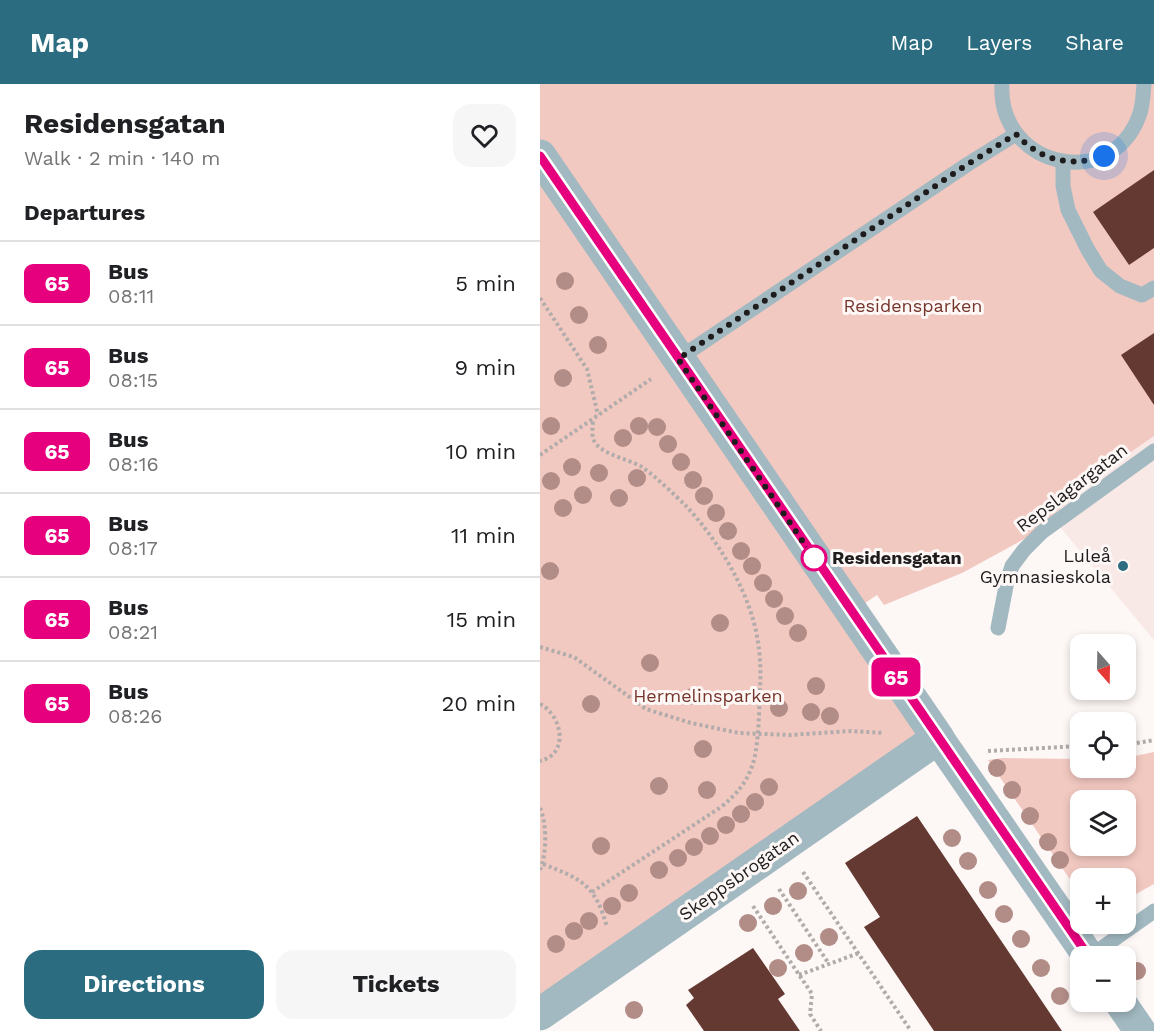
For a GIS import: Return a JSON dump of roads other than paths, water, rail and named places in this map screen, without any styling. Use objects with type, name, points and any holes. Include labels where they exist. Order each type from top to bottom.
[{"type":"street","points":[[540,156],[1081,946]]},
{"type":"street","name":"Skeppsbrogatan","points":[[540,1014],[795,853],[938,738]]},
{"type":"street","points":[[1127,1012],[1140,1031]]},
{"type":"lane","points":[[990,84],[1002,89],[1003,108],[1016,134],[1036,153],[1063,162],[1090,160],[1104,156],[1125,139],[1147,116],[1143,102],[1144,84]]},
{"type":"lane","points":[[678,359],[1016,134]]},
{"type":"lane","points":[[1063,162],[1068,210],[1101,271],[1119,286],[1142,295],[1154,288]]},
{"type":"lane","name":"Repslagargatan","points":[[998,628],[1012,566],[1024,550],[1042,532],[1154,450]]},
{"type":"lane","points":[[540,997],[732,864],[795,853]]},
{"type":"lane","points":[[1105,946],[1154,911]]},
{"type":"place","name":"Residensgatan","points":[[814,558]]},
{"type":"place","name":"Luleå Gymnasieskola","points":[[1123,566]]},
{"type":"park label","name":"Residensparken","points":[[913,306]]},
{"type":"park label","name":"Hermelinsparken","points":[[708,696]]}]
